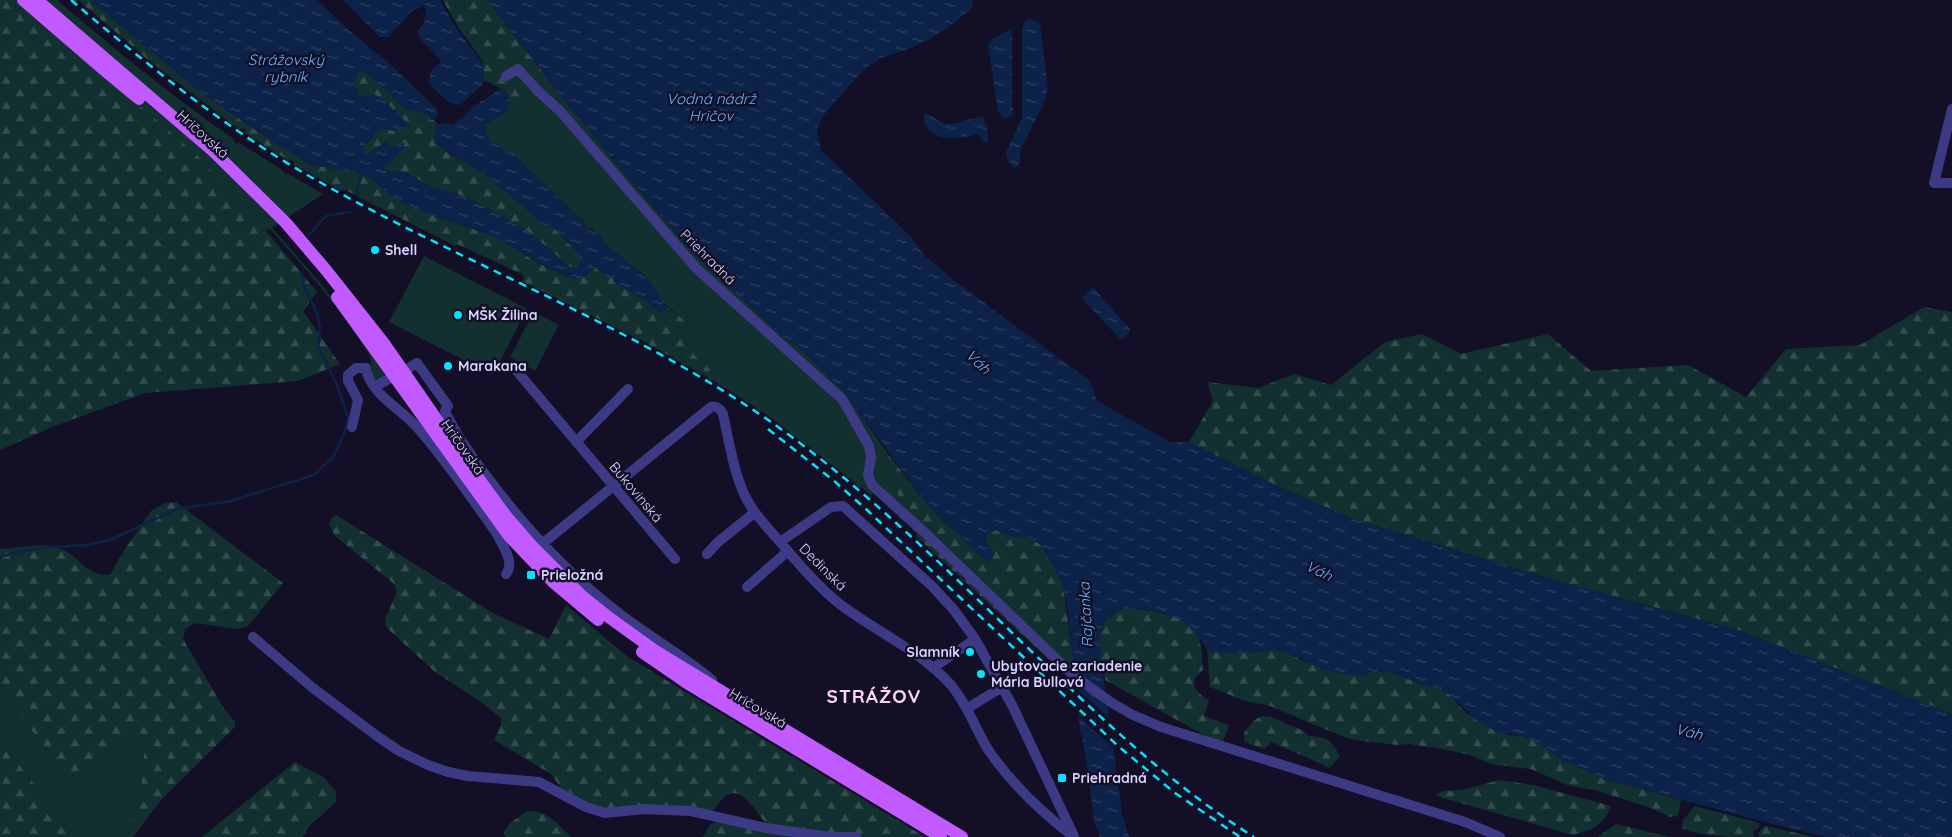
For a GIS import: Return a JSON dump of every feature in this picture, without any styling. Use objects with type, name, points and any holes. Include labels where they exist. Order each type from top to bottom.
[{"type":"main road","name":"Hričovská","points":[[23,0],[186,139],[256,204],[320,275],[398,373],[441,415],[460,453],[506,516],[561,576],[601,611],[657,652],[962,837]]},
{"type":"main road","name":"Hričovská","points":[[36,0],[198,138],[250,186],[286,223],[326,270],[509,536],[544,574],[577,603],[627,642],[687,683],[941,837]]},
{"type":"street","name":"Priehradná","points":[[506,76],[518,69],[560,111],[697,269],[842,399],[870,448],[871,458],[868,478],[872,485],[922,530],[1073,675],[1112,703],[1133,715],[1161,727],[1465,822],[1500,837]]},
{"type":"street","points":[[1952,109],[1934,183],[1952,183]]},
{"type":"street","name":"Hričovská","points":[[398,373],[418,363],[448,406],[441,415],[451,424],[475,461],[522,523],[542,544],[601,600],[647,635],[694,665],[728,694]]},
{"type":"street","points":[[352,427],[358,400],[348,381],[348,375],[356,368],[366,368],[367,375],[380,396],[406,416],[427,439],[497,535],[509,561],[509,568],[506,574]]},
{"type":"street","name":"Bukovinská","points":[[516,370],[675,559]]},
{"type":"street","points":[[375,387],[398,373]]},
{"type":"street","points":[[576,442],[628,389]]},
{"type":"street","name":"Dedinská","points":[[613,486],[711,407],[715,406],[720,409],[723,414],[737,474],[744,494],[754,513],[808,573],[841,605],[887,634],[933,668],[951,686],[968,708],[979,734],[1009,776],[1056,824],[1074,837]]},
{"type":"street","points":[[542,544],[613,486]]},
{"type":"street","points":[[780,542],[830,507],[845,506],[932,586],[954,610],[975,639],[1002,687],[1074,837],[1058,837]]},
{"type":"street","points":[[707,554],[718,542],[754,513]]},
{"type":"street","points":[[747,588],[788,551]]},
{"type":"street","points":[[253,637],[313,688],[377,736],[399,751],[435,768],[468,776],[539,782],[586,807],[605,813],[644,809],[691,810],[766,828],[830,837],[856,837]]},
{"type":"street","points":[[933,668],[975,639]]},
{"type":"street","points":[[968,708],[1002,687]]},
{"type":"green space","points":[[0,0],[17,0],[21,3],[198,156],[266,231],[317,292],[303,311],[340,364],[298,381],[145,393],[52,427],[0,450]]},
{"type":"green space","points":[[17,0],[57,0],[144,72],[234,139],[233,141],[237,144],[238,142],[281,169],[286,175],[287,173],[323,194],[272,228],[323,286],[385,373],[384,376],[378,380],[373,376],[370,357],[354,331],[320,286],[270,229],[266,231]]},
{"type":"green space","points":[[78,0],[90,0],[203,94],[309,164],[362,174],[372,178],[381,188],[399,200],[426,213],[496,237],[538,263],[571,278],[594,267],[608,277],[614,277],[614,282],[640,297],[661,313],[667,311],[667,307],[687,322],[685,343],[695,356],[707,365],[716,382],[643,341],[522,281],[524,277],[522,274],[457,244],[455,246],[343,189],[342,191],[293,164],[294,162],[290,159],[289,161],[245,133],[246,131],[242,128],[240,130],[146,58]]},
{"type":"green space","points":[[443,0],[487,0],[548,79],[507,111],[510,102],[506,91],[484,80],[482,60],[458,27]]},
{"type":"green space","points":[[362,70],[414,110],[429,115],[431,120],[438,124],[434,130],[446,151],[485,174],[507,193],[552,226],[582,257],[577,269],[570,267],[529,232],[476,202],[453,192],[432,187],[404,172],[389,171],[383,168],[402,151],[404,144],[391,147],[385,142],[374,151],[365,155],[362,149],[381,128],[394,131],[359,96],[354,84],[357,74]]},
{"type":"green space","points":[[548,79],[690,250],[785,339],[799,347],[845,393],[889,455],[888,465],[898,497],[889,508],[873,493],[871,495],[769,416],[716,382],[707,365],[695,356],[685,343],[687,322],[661,301],[652,284],[644,275],[605,245],[593,229],[587,228],[582,219],[571,211],[514,154],[504,151],[498,144],[490,141],[484,125],[507,111]]},
{"type":"green space","name":"MŠK Žilina","points":[[424,256],[527,309],[493,375],[389,322]]},
{"type":"green space","points":[[1924,307],[1952,312],[1952,714],[1738,630],[1540,576],[1351,518],[1277,486],[1189,442],[1213,401],[1207,382],[1258,388],[1294,374],[1331,385],[1385,342],[1422,334],[1461,354],[1548,334],[1591,371],[1688,365],[1746,397],[1786,349],[1860,345]]},
{"type":"green space","points":[[534,312],[559,325],[535,371],[510,357]]},
{"type":"green space","points":[[889,455],[930,508],[980,555],[989,561],[993,558],[985,537],[989,532],[995,530],[1015,537],[1030,538],[1041,545],[1063,585],[1077,686],[916,536],[918,534],[889,508],[898,497],[898,493],[888,465]]},
{"type":"green space","points":[[176,502],[283,583],[248,626],[238,629],[195,623],[185,629],[183,639],[223,707],[235,722],[235,727],[161,800],[133,837],[127,837],[140,800],[145,744],[132,737],[68,778],[0,689],[0,549],[35,546],[55,547],[63,549],[94,572],[101,575],[110,575],[151,511],[166,503]]},
{"type":"green space","points":[[336,515],[493,613],[549,639],[566,605],[628,657],[925,837],[703,837],[710,825],[716,822],[768,825],[745,798],[733,793],[723,798],[712,812],[607,810],[599,808],[561,788],[551,774],[494,740],[501,725],[501,718],[481,702],[435,672],[386,627],[385,619],[397,592],[394,584],[335,536],[329,524]]},
{"type":"green space","points":[[1124,608],[1167,614],[1178,618],[1194,631],[1200,643],[1203,670],[1195,678],[1194,687],[1209,700],[1204,716],[1229,725],[1222,745],[1105,680],[1099,643],[1100,635],[1105,622],[1116,612]]},
{"type":"green space","points":[[1207,648],[1210,652],[1249,653],[1274,650],[1286,652],[1305,662],[1361,676],[1370,672],[1388,671],[1436,688],[1449,694],[1466,713],[1508,735],[1521,736],[1537,742],[1562,760],[1604,779],[1681,800],[1678,816],[1670,817],[1651,808],[1598,791],[1567,785],[1531,769],[1490,764],[1470,755],[1442,749],[1409,744],[1398,745],[1354,740],[1344,737],[1270,706],[1245,701],[1210,687]]},
{"type":"green space","points":[[0,689],[68,778],[132,737],[145,744],[140,800],[127,837],[74,837],[53,807],[0,741]]},
{"type":"green space","points":[[1262,716],[1271,717],[1304,731],[1307,735],[1323,738],[1333,745],[1340,756],[1330,768],[1272,742],[1264,749],[1245,742],[1244,733],[1253,721]]},
{"type":"green space","points":[[0,741],[53,807],[74,837],[0,837]]},
{"type":"green space","points":[[295,762],[325,778],[336,792],[336,802],[309,826],[303,837],[202,837]]},
{"type":"green space","points":[[1499,780],[1533,785],[1611,806],[1601,823],[1573,835],[1436,796],[1442,791],[1462,790]]},
{"type":"green space","points":[[1695,806],[1759,823],[1759,828],[1753,831],[1754,837],[1726,837],[1708,835],[1682,828],[1683,820]]},
{"type":"green space","points":[[527,811],[546,815],[571,837],[505,837],[504,832],[509,824]]},
{"type":"green space","points":[[1616,824],[1665,836],[1669,837],[1598,837]]},
{"type":"green space","points":[[1764,826],[1814,837],[1759,837],[1758,834]]},
{"type":"water","name":"Strážovský rybník","points":[[90,0],[317,0],[351,32],[391,65],[437,109],[438,115],[434,120],[431,120],[429,115],[414,110],[406,110],[362,70],[357,74],[354,84],[359,96],[374,94],[383,99],[410,126],[394,131],[381,128],[362,148],[365,155],[374,151],[385,142],[391,147],[405,143],[402,151],[384,169],[404,172],[432,187],[453,192],[476,202],[529,232],[570,267],[577,269],[582,257],[552,226],[546,227],[485,174],[434,143],[436,133],[434,130],[438,124],[446,123],[452,125],[473,107],[500,89],[506,91],[510,102],[507,111],[484,125],[490,141],[498,144],[504,151],[514,154],[571,211],[582,219],[587,228],[601,235],[605,245],[652,283],[667,307],[667,311],[665,314],[661,313],[640,297],[614,282],[613,277],[608,277],[594,267],[586,276],[579,279],[571,278],[538,263],[496,237],[426,213],[399,200],[381,188],[372,178],[362,174],[309,164],[203,94]]},
{"type":"water","points":[[343,0],[440,0],[456,28],[481,61],[484,80],[482,85],[460,105],[447,100],[429,82],[432,71],[441,60],[419,38],[418,31],[426,16],[424,6],[411,12],[388,37],[380,37]]},
{"type":"water","name":"Vodná nádrž Hričov","points":[[487,0],[973,0],[972,7],[968,12],[937,35],[911,48],[881,58],[862,71],[823,116],[817,129],[821,150],[909,235],[926,257],[959,284],[1090,381],[1097,401],[1170,442],[1189,442],[1277,486],[1351,518],[1540,576],[1738,630],[1952,714],[1952,837],[1826,837],[1604,779],[1562,760],[1537,742],[1521,736],[1497,732],[1477,721],[1449,694],[1388,671],[1370,672],[1361,676],[1349,675],[1324,670],[1286,652],[1274,650],[1249,653],[1210,652],[1188,625],[1170,615],[1138,608],[1118,611],[1110,616],[1104,623],[1101,632],[1101,658],[1122,813],[1129,837],[1100,837],[1094,821],[1086,757],[1080,729],[1068,610],[1063,585],[1041,545],[1030,538],[1015,537],[995,530],[989,532],[985,537],[993,558],[989,562],[930,508],[845,393],[799,347],[785,339],[690,250],[570,108]]},
{"type":"water","points":[[1027,19],[1032,19],[1040,24],[1048,87],[1044,103],[1021,148],[1019,165],[1014,168],[1007,159],[1006,152],[1022,118],[1022,28]]},
{"type":"water","points":[[1012,28],[1013,112],[1012,116],[1004,119],[998,111],[988,45],[991,40]]},
{"type":"water","points":[[924,113],[946,124],[983,117],[988,131],[988,142],[984,143],[981,136],[977,134],[960,138],[935,135],[925,123]]},
{"type":"water","points":[[1093,287],[1130,329],[1123,339],[1120,339],[1082,298]]},
{"type":"pier","points":[[1076,688],[1113,721],[1115,749],[1076,714],[1077,702],[1074,690]]},
{"type":"waterway","points":[[358,196],[356,191],[362,174]]},
{"type":"waterway","points":[[309,235],[326,216],[350,212]]},
{"type":"waterway","points":[[0,557],[21,551],[86,545],[110,540],[177,509],[231,501],[314,475],[333,457],[344,434],[348,418],[337,385],[318,345],[320,326],[317,313],[303,284],[302,275]]},
{"type":"railway","points":[[71,0],[193,99],[257,144],[291,165],[381,215],[608,326],[718,388],[771,422],[851,483],[889,516],[1072,690],[1137,749],[1205,804],[1254,837]]},
{"type":"railway","points":[[768,429],[833,480],[867,510],[1118,746],[1175,793],[1240,837]]},
{"type":"place","name":"Shell","points":[[375,250]]},
{"type":"place","name":"MŠK Žilina","points":[[458,315]]},
{"type":"place","name":"Marakana","points":[[448,366]]},
{"type":"place","name":"Prieložná","points":[[531,575]]},
{"type":"place","name":"Slamník","points":[[970,652]]},
{"type":"place","name":"Ubytovacie zariadenie Mária Bullová","points":[[981,674]]},
{"type":"place","name":"Priehradná","points":[[1062,778]]},
{"type":"district","name":"STRÁŽOV","points":[[874,696]]},
{"type":"water label","name":"Váh","points":[[978,362]]},
{"type":"water label","name":"Váh","points":[[1319,571]]},
{"type":"water label","name":"Rajčanka","points":[[1086,615]]},
{"type":"water label","name":"Váh","points":[[1689,732]]}]
